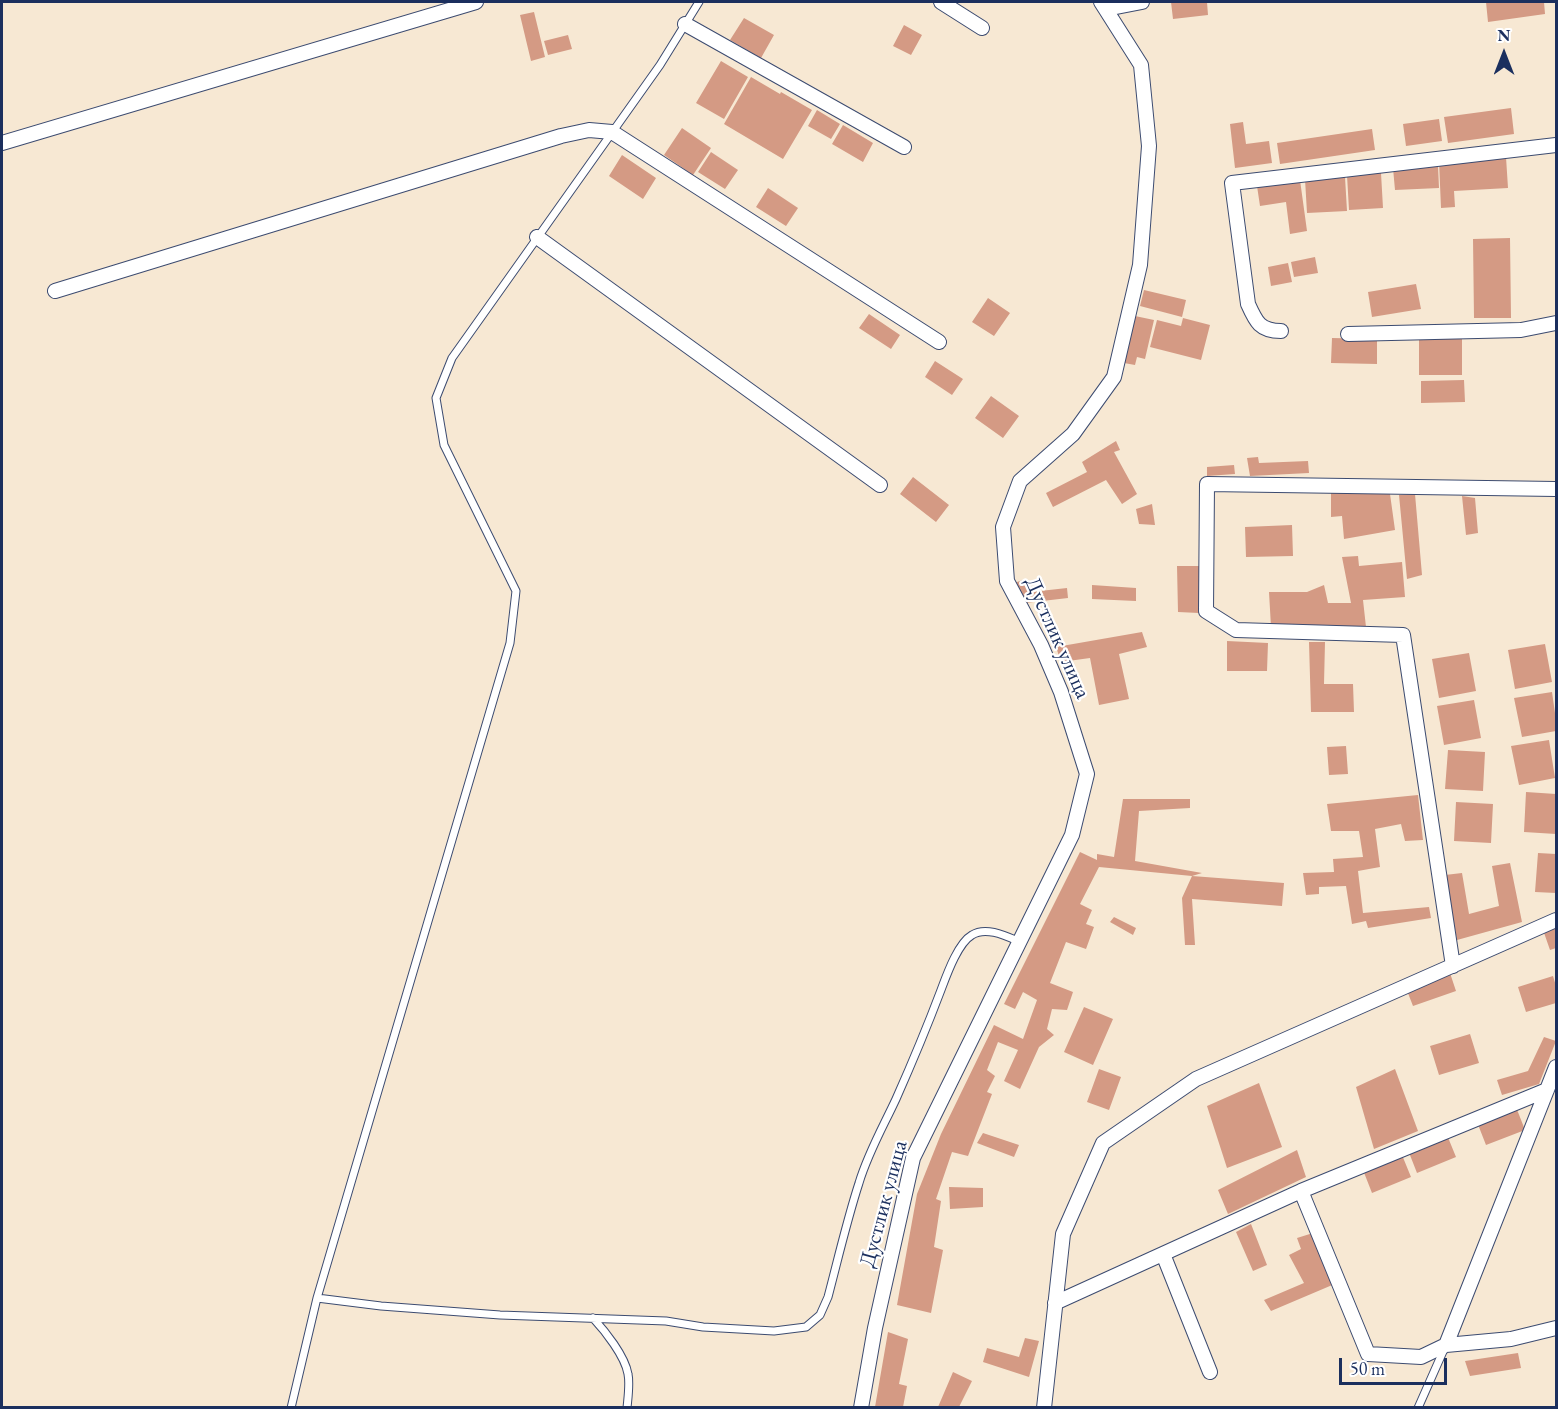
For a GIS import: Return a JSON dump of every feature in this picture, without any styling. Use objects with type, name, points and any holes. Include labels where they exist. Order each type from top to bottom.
[{"type":"street","points":[[2,143],[476,2]]},
{"type":"street","points":[[940,2],[982,28]]},
{"type":"street","points":[[1104,5],[1142,2]]},
{"type":"street","name":"Дустлик улица","points":[[861,1407],[875,1328],[913,1158],[1072,835],[1087,774],[1061,692],[1041,645],[1007,581],[1003,527],[1020,481],[1073,434],[1114,376],[1140,265],[1149,146],[1141,65],[1104,5]]},
{"type":"street","points":[[685,24],[904,147]]},
{"type":"street","points":[[55,291],[561,136],[588,130],[612,132],[939,342]]},
{"type":"street","points":[[1281,331],[1269,331],[1254,320],[1248,304],[1232,183],[1557,145]]},
{"type":"street","points":[[537,237],[880,485]]},
{"type":"street","points":[[1348,334],[1521,330],[1557,323]]},
{"type":"street","points":[[1453,966],[1403,635],[1236,630],[1206,611],[1207,484],[1557,489]]},
{"type":"street","points":[[1044,1407],[1063,1234],[1103,1143],[1196,1079],[1557,920]]},
{"type":"street","points":[[1446,1345],[1557,1067]]},
{"type":"street","points":[[1055,1303],[1301,1191],[1547,1090]]},
{"type":"street","points":[[1301,1191],[1368,1354],[1421,1357],[1446,1345],[1511,1339],[1557,1328]]},
{"type":"street","points":[[1163,1254],[1210,1372]]},
{"type":"lane","points":[[291,1407],[317,1298],[510,643],[516,591],[444,446],[436,398],[452,358],[660,65],[699,2]]},
{"type":"lane","points":[[317,1298],[381,1306],[500,1315],[666,1321],[703,1327],[774,1331],[806,1327],[820,1315],[828,1297],[859,1182],[871,1150],[896,1098],[948,973],[965,940],[983,931],[1020,942]]},
{"type":"lane","points":[[593,1318],[607,1334],[628,1374],[627,1407]]},
{"type":"lane","points":[[1418,1407],[1446,1345]]},
{"type":"building","points":[[1171,2],[1207,2],[1208,15],[1173,19]]},
{"type":"building","points":[[1486,2],[1544,2],[1545,14],[1488,22]]},
{"type":"building","points":[[534,12],[545,57],[531,61],[520,15]]},
{"type":"building","points":[[744,18],[774,35],[761,58],[730,40]]},
{"type":"building","points":[[904,25],[922,35],[911,55],[893,46]]},
{"type":"building","points":[[568,35],[572,49],[548,55],[544,41]]},
{"type":"building","points":[[721,61],[748,77],[724,119],[696,103]]},
{"type":"building","points":[[751,77],[812,110],[783,159],[724,124]]},
{"type":"building","points":[[1511,108],[1514,134],[1448,143],[1444,117]]},
{"type":"building","points":[[817,110],[840,124],[831,139],[808,126]]},
{"type":"building","points":[[1439,119],[1442,141],[1406,146],[1403,124]]},
{"type":"building","points":[[1243,122],[1246,144],[1269,141],[1272,163],[1235,168],[1230,124]]},
{"type":"building","points":[[843,125],[873,143],[863,162],[832,144]]},
{"type":"building","points":[[682,128],[711,148],[693,175],[664,155]]},
{"type":"building","points":[[1372,129],[1375,150],[1280,164],[1277,143]]},
{"type":"building","points":[[711,152],[738,170],[725,189],[698,172]]},
{"type":"building","points":[[622,155],[656,178],[643,199],[609,176]]},
{"type":"building","points":[[1506,157],[1508,188],[1454,191],[1455,207],[1441,208],[1439,161]]},
{"type":"building","points":[[1438,166],[1439,188],[1395,190],[1393,168]]},
{"type":"building","points":[[1381,173],[1383,208],[1349,210],[1347,175]]},
{"type":"building","points":[[1345,177],[1347,211],[1307,213],[1305,179]]},
{"type":"building","points":[[1300,180],[1307,231],[1290,234],[1286,202],[1260,206],[1257,186]]},
{"type":"building","points":[[768,188],[798,208],[786,226],[756,207]]},
{"type":"building","points":[[1510,238],[1511,318],[1474,318],[1473,239]]},
{"type":"building","points":[[1315,257],[1318,273],[1294,277],[1291,262]]},
{"type":"building","points":[[1288,263],[1292,282],[1271,286],[1268,267]]},
{"type":"building","points":[[1416,284],[1421,309],[1372,317],[1368,292]]},
{"type":"building","points":[[1144,290],[1186,300],[1182,317],[1140,306]]},
{"type":"building","points":[[988,298],[1010,313],[994,336],[972,322]]},
{"type":"building","points":[[869,314],[900,335],[891,349],[859,328]]},
{"type":"building","points":[[1135,316],[1154,320],[1145,359],[1137,357],[1135,365],[1124,363]]},
{"type":"building","points":[[1183,318],[1210,325],[1201,360],[1150,347],[1157,320],[1181,326]]},
{"type":"building","points":[[1462,337],[1462,375],[1419,375],[1419,338]]},
{"type":"building","points":[[1332,338],[1377,339],[1377,364],[1331,363]]},
{"type":"building","points":[[935,361],[963,379],[952,395],[925,377]]},
{"type":"building","points":[[1464,380],[1465,402],[1421,403],[1421,381]]},
{"type":"building","points":[[991,396],[1019,416],[1003,438],[975,418]]},
{"type":"building","points":[[1116,441],[1120,450],[1114,452],[1137,494],[1122,504],[1106,480],[1053,507],[1046,493],[1087,472],[1082,462]]},
{"type":"building","points":[[1258,457],[1259,463],[1308,461],[1309,473],[1250,476],[1247,458]]},
{"type":"building","points":[[1234,465],[1235,474],[1207,476],[1207,467]]},
{"type":"building","points":[[913,477],[949,505],[936,522],[900,494]]},
{"type":"building","points":[[1331,491],[1390,494],[1395,530],[1344,539],[1342,516],[1331,517]]},
{"type":"building","points":[[1415,494],[1422,575],[1407,579],[1399,495]]},
{"type":"building","points":[[1462,496],[1475,498],[1478,533],[1466,535]]},
{"type":"building","points":[[1152,504],[1155,525],[1139,524],[1136,509]]},
{"type":"building","points":[[1292,525],[1293,556],[1246,557],[1245,527]]},
{"type":"building","points":[[1358,556],[1359,566],[1402,562],[1405,597],[1363,600],[1366,627],[1271,627],[1269,592],[1307,592],[1324,585],[1328,603],[1351,603],[1342,557]]},
{"type":"building","points":[[1177,566],[1199,566],[1199,613],[1178,612]]},
{"type":"building","points":[[1023,580],[1031,592],[1067,588],[1068,598],[1025,603],[1014,583]]},
{"type":"building","points":[[1092,585],[1136,588],[1136,601],[1092,599]]},
{"type":"building","points":[[1142,632],[1147,647],[1119,654],[1129,699],[1099,705],[1090,658],[1061,662],[1056,647]]},
{"type":"building","points":[[1227,641],[1268,643],[1267,671],[1227,671]]},
{"type":"building","points":[[1309,642],[1325,642],[1324,684],[1353,684],[1354,712],[1311,712]]},
{"type":"building","points":[[1545,644],[1552,682],[1515,689],[1508,650]]},
{"type":"building","points":[[1469,653],[1476,691],[1439,698],[1432,659]]},
{"type":"building","points":[[1552,692],[1556,731],[1522,737],[1514,698]]},
{"type":"building","points":[[1474,700],[1481,738],[1444,745],[1437,706]]},
{"type":"building","points":[[1549,740],[1555,778],[1519,785],[1511,746]]},
{"type":"building","points":[[1346,746],[1348,774],[1329,775],[1327,747]]},
{"type":"building","points":[[1448,750],[1485,752],[1483,791],[1445,789]]},
{"type":"building","points":[[1526,792],[1556,794],[1556,834],[1524,832]]},
{"type":"building","points":[[1418,795],[1423,840],[1405,841],[1401,824],[1375,829],[1380,867],[1358,871],[1363,913],[1429,907],[1431,918],[1368,928],[1366,921],[1352,924],[1346,886],[1319,887],[1319,894],[1306,895],[1303,873],[1334,872],[1333,859],[1363,857],[1359,831],[1331,831],[1327,804]]},
{"type":"building","points":[[1123,799],[1190,799],[1190,808],[1139,811],[1135,861],[1202,873],[1192,876],[1099,867],[1080,904],[1092,910],[1086,924],[1094,927],[1086,949],[1066,942],[1050,983],[1073,992],[1067,1010],[1052,1009],[1047,1029],[1054,1035],[1039,1047],[1020,1089],[1004,1081],[1018,1050],[998,1042],[987,1070],[995,1076],[987,1092],[992,1094],[968,1156],[952,1152],[936,1199],[941,1201],[934,1247],[943,1250],[931,1313],[897,1305],[917,1194],[941,1134],[994,1025],[1023,1039],[1037,1000],[1023,992],[1015,1009],[1004,1004],[1080,852],[1097,860],[1097,854],[1114,857]]},
{"type":"building","points":[[1456,802],[1493,804],[1491,843],[1454,841]]},
{"type":"building","points":[[1538,853],[1556,854],[1556,893],[1535,892]]},
{"type":"building","points":[[1510,863],[1522,922],[1457,940],[1445,875],[1462,873],[1469,914],[1499,906],[1492,866]]},
{"type":"building","points":[[1192,876],[1284,883],[1282,906],[1192,899],[1195,945],[1185,945],[1182,898]]},
{"type":"building","points":[[1114,917],[1136,928],[1133,935],[1110,922]]},
{"type":"building","points":[[1556,921],[1556,948],[1550,950],[1542,927]]},
{"type":"building","points":[[1448,967],[1456,991],[1413,1006],[1404,983]]},
{"type":"building","points":[[1553,976],[1556,986],[1556,1003],[1526,1012],[1518,987]]},
{"type":"building","points":[[1084,1007],[1113,1019],[1093,1065],[1064,1052]]},
{"type":"building","points":[[1470,1034],[1479,1063],[1439,1075],[1430,1046]]},
{"type":"building","points":[[1544,1037],[1556,1041],[1539,1084],[1502,1095],[1497,1080],[1528,1071]]},
{"type":"building","points":[[1099,1069],[1121,1077],[1109,1110],[1087,1102]]},
{"type":"building","points":[[1395,1069],[1418,1131],[1374,1149],[1356,1087]]},
{"type":"building","points":[[1259,1083],[1282,1147],[1227,1168],[1207,1106]]},
{"type":"building","points":[[1516,1107],[1525,1130],[1486,1145],[1477,1122]]},
{"type":"building","points":[[983,1133],[1019,1145],[1014,1157],[977,1143]]},
{"type":"building","points":[[1447,1135],[1456,1157],[1417,1173],[1408,1150]]},
{"type":"building","points":[[1297,1150],[1306,1177],[1228,1214],[1218,1190]]},
{"type":"building","points":[[1402,1155],[1411,1177],[1372,1193],[1363,1170]]},
{"type":"building","points":[[949,1187],[983,1188],[983,1207],[950,1209]]},
{"type":"building","points":[[1251,1224],[1267,1265],[1253,1271],[1236,1232]]},
{"type":"building","points":[[1313,1233],[1337,1283],[1271,1311],[1264,1300],[1304,1283],[1289,1255],[1301,1249],[1297,1238]]},
{"type":"building","points":[[888,1332],[908,1339],[899,1384],[907,1386],[903,1407],[875,1407]]},
{"type":"building","points":[[1025,1338],[1039,1341],[1029,1377],[983,1362],[987,1348],[1019,1357]]},
{"type":"building","points":[[1518,1353],[1521,1368],[1470,1376],[1465,1361]]},
{"type":"building","points":[[953,1372],[972,1381],[959,1407],[938,1407]]}]
